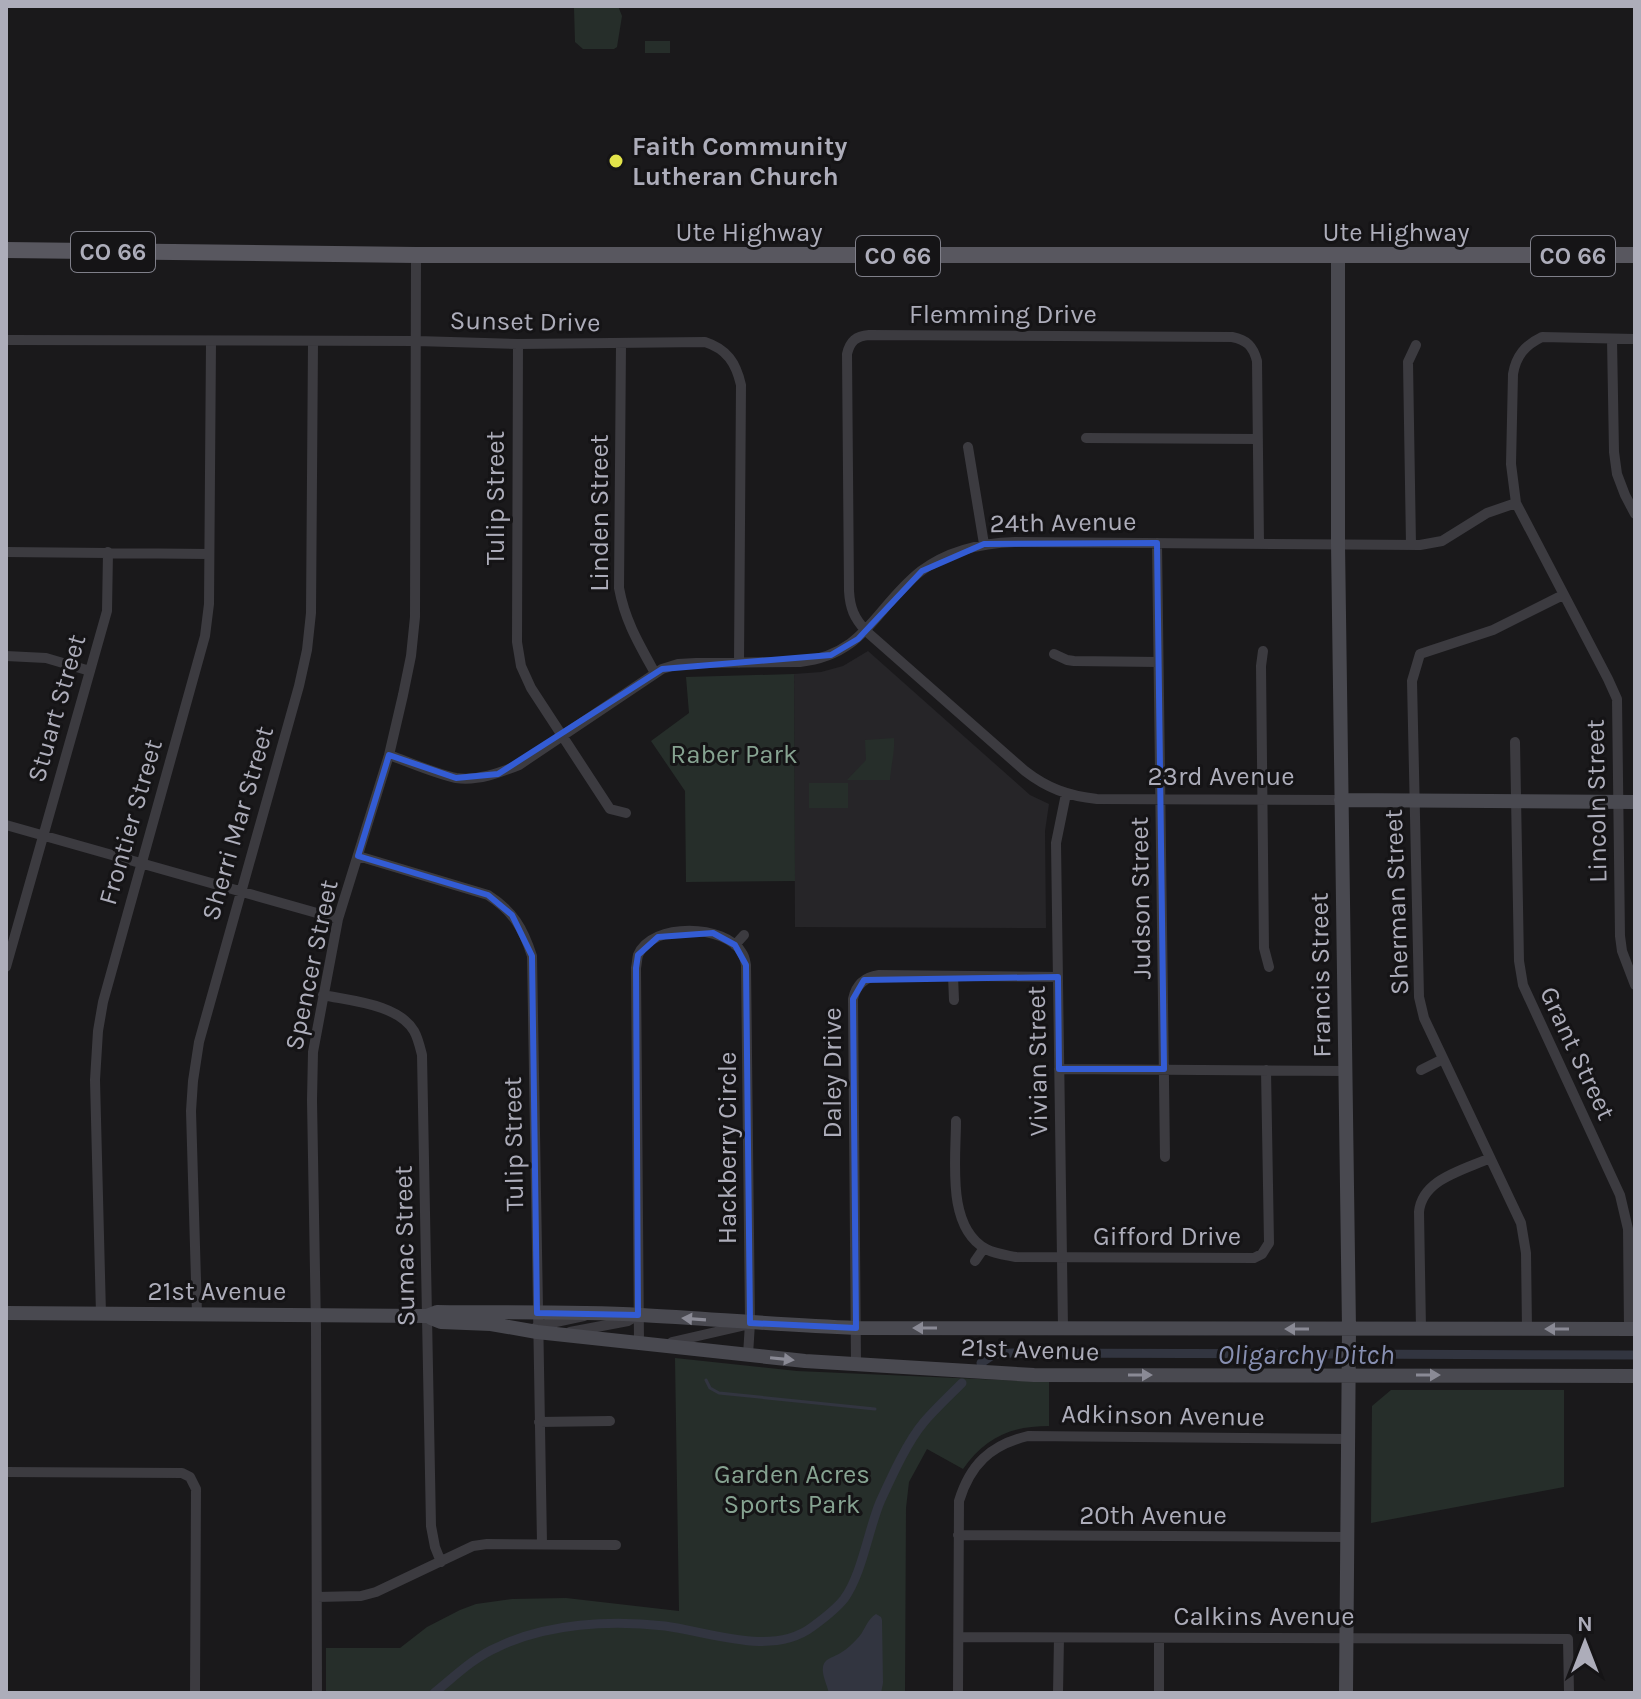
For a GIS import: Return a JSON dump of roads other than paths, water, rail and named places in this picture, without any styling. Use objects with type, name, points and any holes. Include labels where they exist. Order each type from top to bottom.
[{"type":"main road","name":"Ute Highway","points":[[6,250],[416,255],[1635,255]]},
{"type":"street","name":"Spencer Street","points":[[317,1693],[313,1052],[338,919],[389,755],[411,656],[415,617],[416,255]]},
{"type":"street","name":"Francis Street","points":[[1338,256],[1338,544],[1349,1336],[1346,1693]]},
{"type":"street","name":"Flemming Drive","points":[[866,631],[852,611],[849,591],[849,336],[1232,337],[1253,340],[1257,361],[1259,544]]},
{"type":"street","name":"Lincoln Street","points":[[1635,339],[1542,337],[1522,351],[1513,374],[1511,464],[1516,503],[1617,699],[1620,936],[1622,951],[1635,985]]},
{"type":"street","points":[[1612,339],[1614,452],[1617,474],[1635,514]]},
{"type":"street","name":"Sunset Drive","points":[[6,340],[518,344],[705,342],[716,346],[726,352],[738,372],[741,385],[739,663]]},
{"type":"street","name":"Frontier Street","points":[[101,1314],[96,1046],[103,1002],[205,636],[209,604],[211,342]]},
{"type":"street","name":"Sherri Mar Street","points":[[197,1314],[191,1111],[193,1081],[199,1042],[307,650],[311,613],[313,342]]},
{"type":"street","name":"Tulip Street","points":[[518,344],[517,642],[521,666],[531,688],[610,809],[626,813]]},
{"type":"street","name":"Linden Street","points":[[621,344],[619,588],[629,626],[655,673]]},
{"type":"street","points":[[1411,545],[1408,362],[1416,345]]},
{"type":"street","points":[[1086,438],[1258,439]]},
{"type":"street","points":[[968,447],[984,544]]},
{"type":"street","name":"24th Avenue","points":[[389,755],[456,778],[498,774],[519,765],[655,673],[678,664],[815,660],[844,649],[866,631],[922,571],[953,554],[984,544],[1411,545],[1442,541],[1487,513],[1516,503]]},
{"type":"street","name":"Judson Street","points":[[1157,543],[1165,1157]]},
{"type":"street","points":[[6,552],[209,554]]},
{"type":"street","name":"Stuart Street","points":[[6,967],[107,611],[108,552]]},
{"type":"street","name":"Sherman Street","points":[[1527,1329],[1526,1253],[1518,1215],[1424,1018],[1419,997],[1412,681],[1420,654],[1493,630],[1563,595]]},
{"type":"street","name":"23rd Avenue","points":[[866,631],[1025,771],[1052,789],[1066,794],[1097,799],[1635,802]]},
{"type":"street","points":[[1263,651],[1264,948],[1269,967]]},
{"type":"street","points":[[1054,654],[1074,661],[1158,662]]},
{"type":"street","points":[[6,656],[46,658],[90,671]]},
{"type":"street","name":"Grant Street","points":[[1515,742],[1519,961],[1523,985],[1620,1195],[1628,1229],[1632,1329]]},
{"type":"street","name":"Vivian Street","points":[[1063,1328],[1056,843],[1066,794]]},
{"type":"street","points":[[6,825],[338,919]]},
{"type":"street","name":"Tulip Street","points":[[358,856],[488,895],[512,915],[532,956],[542,1544]]},
{"type":"street","points":[[744,935],[735,945],[713,933],[670,932],[643,940],[638,955],[638,1315],[645,1344],[684,1341],[750,1323]]},
{"type":"street","name":"Hackberry Circle","points":[[735,945],[742,952],[746,965],[748,1355]]},
{"type":"street","points":[[851,975],[858,985]]},
{"type":"street","name":"Daley Drive","points":[[856,1364],[853,999],[858,985],[871,976],[879,975],[1058,977]]},
{"type":"street","points":[[953,976],[954,1000]]},
{"type":"street","name":"Sumac Street","points":[[323,995],[391,1011],[403,1018],[418,1038],[423,1067],[431,1526],[441,1562]]},
{"type":"street","points":[[1421,1070],[1443,1059]]},
{"type":"street","points":[[1059,1069],[1345,1071]]},
{"type":"street","name":"Gifford Drive","points":[[984,1248],[1016,1257],[1266,1258],[1269,1243],[1266,1070]]},
{"type":"street","points":[[956,1121],[957,1200],[963,1225],[984,1248],[975,1261]]},
{"type":"street","points":[[1421,1329],[1419,1212],[1422,1197],[1433,1184],[1490,1158]]},
{"type":"street","name":"21st Avenue","points":[[6,1313],[427,1316],[437,1312],[537,1324],[556,1334],[748,1355],[1034,1375],[1349,1370],[1635,1376]]},
{"type":"street","name":"21st Avenue","points":[[427,1316],[441,1322],[491,1324],[537,1324],[589,1314],[856,1328],[1063,1328],[1349,1336],[1421,1329],[1632,1329]]},
{"type":"street","points":[[556,1334],[628,1321],[638,1315]]},
{"type":"street","points":[[539,1422],[610,1421]]},
{"type":"street","name":"Adkinson Avenue","points":[[958,1535],[959,1501],[973,1470],[984,1457],[1003,1444],[1028,1436],[1348,1439]]},
{"type":"street","points":[[6,1472],[182,1473],[190,1477],[196,1489],[195,1693]]},
{"type":"street","points":[[958,1535],[958,1693]]},
{"type":"street","name":"20th Avenue","points":[[958,1535],[1347,1537]]},
{"type":"street","points":[[317,1597],[361,1596],[376,1592],[473,1546],[616,1545]]},
{"type":"street","name":"Calkins Avenue","points":[[959,1637],[1568,1639],[1569,1693]]},
{"type":"street","points":[[1058,1693],[1059,1638]]},
{"type":"street","points":[[1159,1638],[1159,1693]]},
{"type":"waterway","name":"Oligarchy Ditch","points":[[981,1363],[994,1354],[1012,1353],[1635,1355]]},
{"type":"waterway","name":"Oligarchy Ditch","points":[[706,1380],[710,1388],[719,1393],[875,1409]]},
{"type":"waterway","name":"Oligarchy Ditch","points":[[434,1693],[489,1651],[517,1639],[558,1628],[644,1624],[760,1641],[796,1636],[812,1627],[837,1606],[850,1589],[880,1502],[918,1430],[962,1383]]},
{"type":"place","name":"Faith Community Lutheran Church","points":[[616,161]]},
{"type":"park label","name":"Raber Park","points":[[734,754]]},
{"type":"park label","name":"Garden Acres Sports Park","points":[[792,1489]]}]
